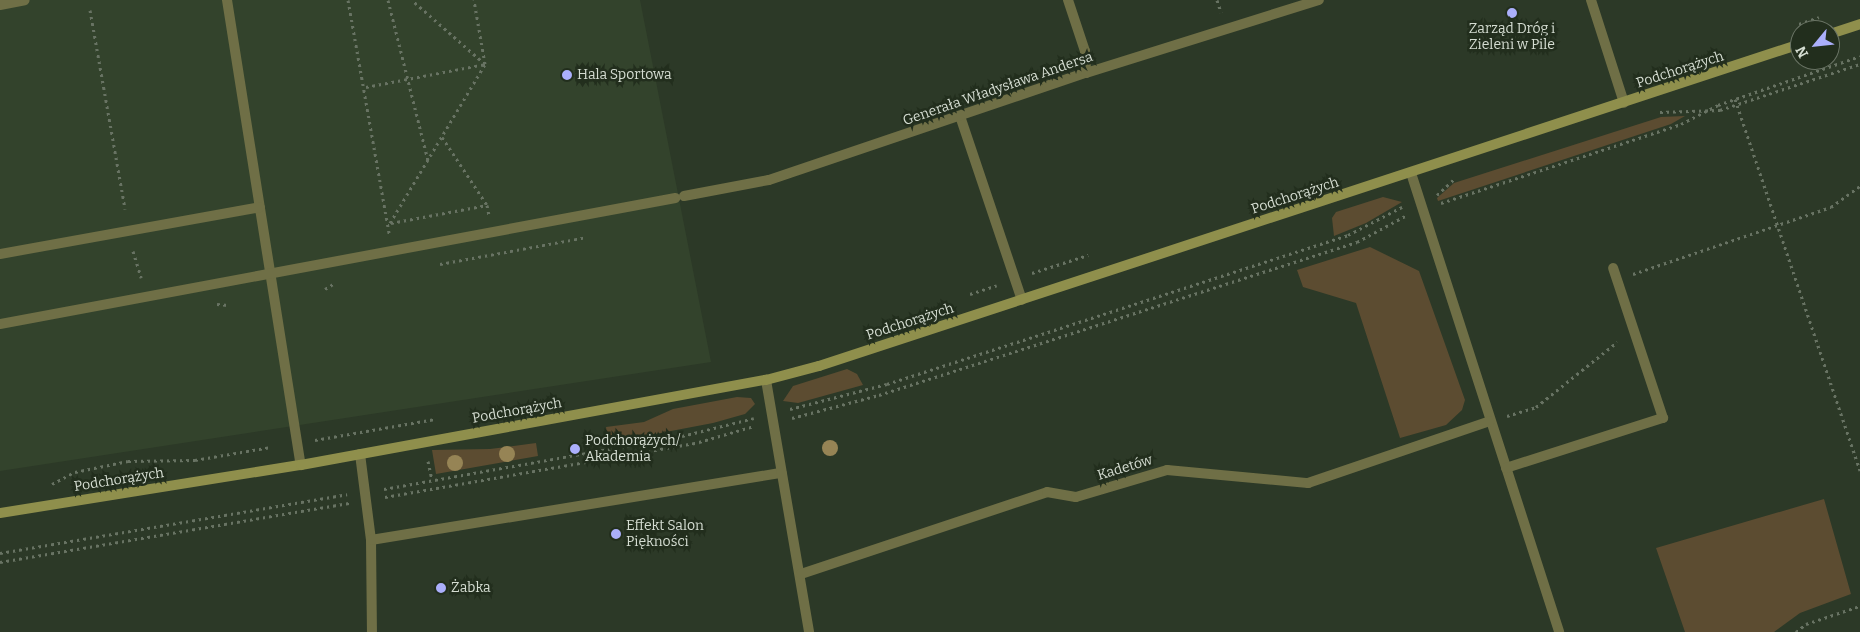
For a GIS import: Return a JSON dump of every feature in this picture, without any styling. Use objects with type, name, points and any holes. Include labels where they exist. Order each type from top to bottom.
[{"type":"street","points":[[0,5],[25,0]]},
{"type":"street","points":[[227,0],[301,465]]},
{"type":"street","points":[[1068,0],[1085,51],[1086,73]]},
{"type":"street","name":"Generała Władysława Andersa","points":[[0,324],[768,180],[1086,73],[1319,0]]},
{"type":"street","points":[[1591,0],[1624,103]]},
{"type":"street","points":[[1840,31],[1860,24]]},
{"type":"street","name":"Podchorążych","points":[[0,514],[301,465],[766,380],[819,366],[1790,47]]},
{"type":"street","points":[[960,116],[1022,300]]},
{"type":"street","points":[[1411,173],[1559,632]]},
{"type":"street","points":[[0,254],[260,207]]},
{"type":"street","points":[[1506,468],[1663,418],[1613,268]]},
{"type":"street","points":[[766,380],[801,574],[809,632]]},
{"type":"street","name":"Kadetów","points":[[801,574],[1047,492],[1076,497],[1167,470],[1308,483],[1490,421]]},
{"type":"street","points":[[360,454],[371,540],[372,632]]},
{"type":"street","points":[[371,540],[782,473]]},
{"type":"path","points":[[348,0],[366,87],[390,223]]},
{"type":"path","points":[[388,0],[428,161]]},
{"type":"path","points":[[412,0],[485,64]]},
{"type":"path","points":[[390,223],[485,64],[474,0]]},
{"type":"path","points":[[90,10],[125,209]]},
{"type":"path","points":[[1438,204],[1681,124],[1735,99],[1860,56]]},
{"type":"path","points":[[366,87],[485,64]]},
{"type":"path","points":[[1657,113],[1704,112],[1737,104],[1860,64]]},
{"type":"path","points":[[1735,99],[1860,471]]},
{"type":"path","points":[[390,223],[487,205],[442,137]]},
{"type":"path","points":[[1436,195],[1458,177]]},
{"type":"path","points":[[1617,279],[1830,207],[1860,186]]},
{"type":"path","points":[[785,410],[887,384],[1348,235],[1405,205]]},
{"type":"path","points":[[785,420],[888,392],[1358,242],[1409,214]]},
{"type":"path","points":[[432,265],[587,237]]},
{"type":"path","points":[[133,252],[141,278]]},
{"type":"path","points":[[325,289],[343,281]]},
{"type":"path","points":[[961,297],[998,284]]},
{"type":"path","points":[[1490,421],[1536,407],[1634,330]]},
{"type":"path","points":[[384,489],[682,436],[760,416]]},
{"type":"path","points":[[312,440],[441,418]]},
{"type":"path","points":[[384,497],[699,442],[761,424]]},
{"type":"path","points":[[46,488],[75,472],[128,461],[195,460],[271,447]]},
{"type":"path","points":[[427,455],[432,480]]},
{"type":"path","points":[[0,553],[356,493]]},
{"type":"path","points":[[0,562],[357,502]]},
{"type":"path","points":[[1796,632],[1806,624],[1860,606]]},
{"type":"shaded area","points":[[0,0],[640,0],[711,362],[0,471]]},
{"type":"shaded area","points":[[1685,116],[1671,124],[1438,201],[1437,198],[1454,183],[1661,117]]},
{"type":"shaded area","points":[[1383,197],[1402,202],[1366,223],[1334,236],[1332,218],[1336,212]]},
{"type":"shaded area","points":[[1370,247],[1419,271],[1465,400],[1462,410],[1446,425],[1400,438],[1356,303],[1303,287],[1297,270]]},
{"type":"shaded area","points":[[847,369],[857,374],[863,385],[798,403],[783,401],[793,386]]},
{"type":"shaded area","points":[[737,397],[751,398],[755,404],[745,414],[713,423],[608,443],[606,427],[644,422],[673,409]]},
{"type":"shaded area","points":[[536,443],[538,456],[436,474],[432,450],[490,449]]},
{"type":"shaded area","points":[[1824,499],[1851,594],[1800,613],[1774,632],[1685,632],[1656,548]]},
{"type":"place","name":"Zarząd Dróg i Zieleni w Pile","points":[[1512,13]]},
{"type":"place","name":"Hala Sportowa","points":[[567,75]]},
{"type":"place","name":"Podchorążych/ Akademia","points":[[575,449]]},
{"type":"place","name":"Effekt Salon Piękności","points":[[616,534]]},
{"type":"place","name":"Żabka","points":[[441,588]]}]
